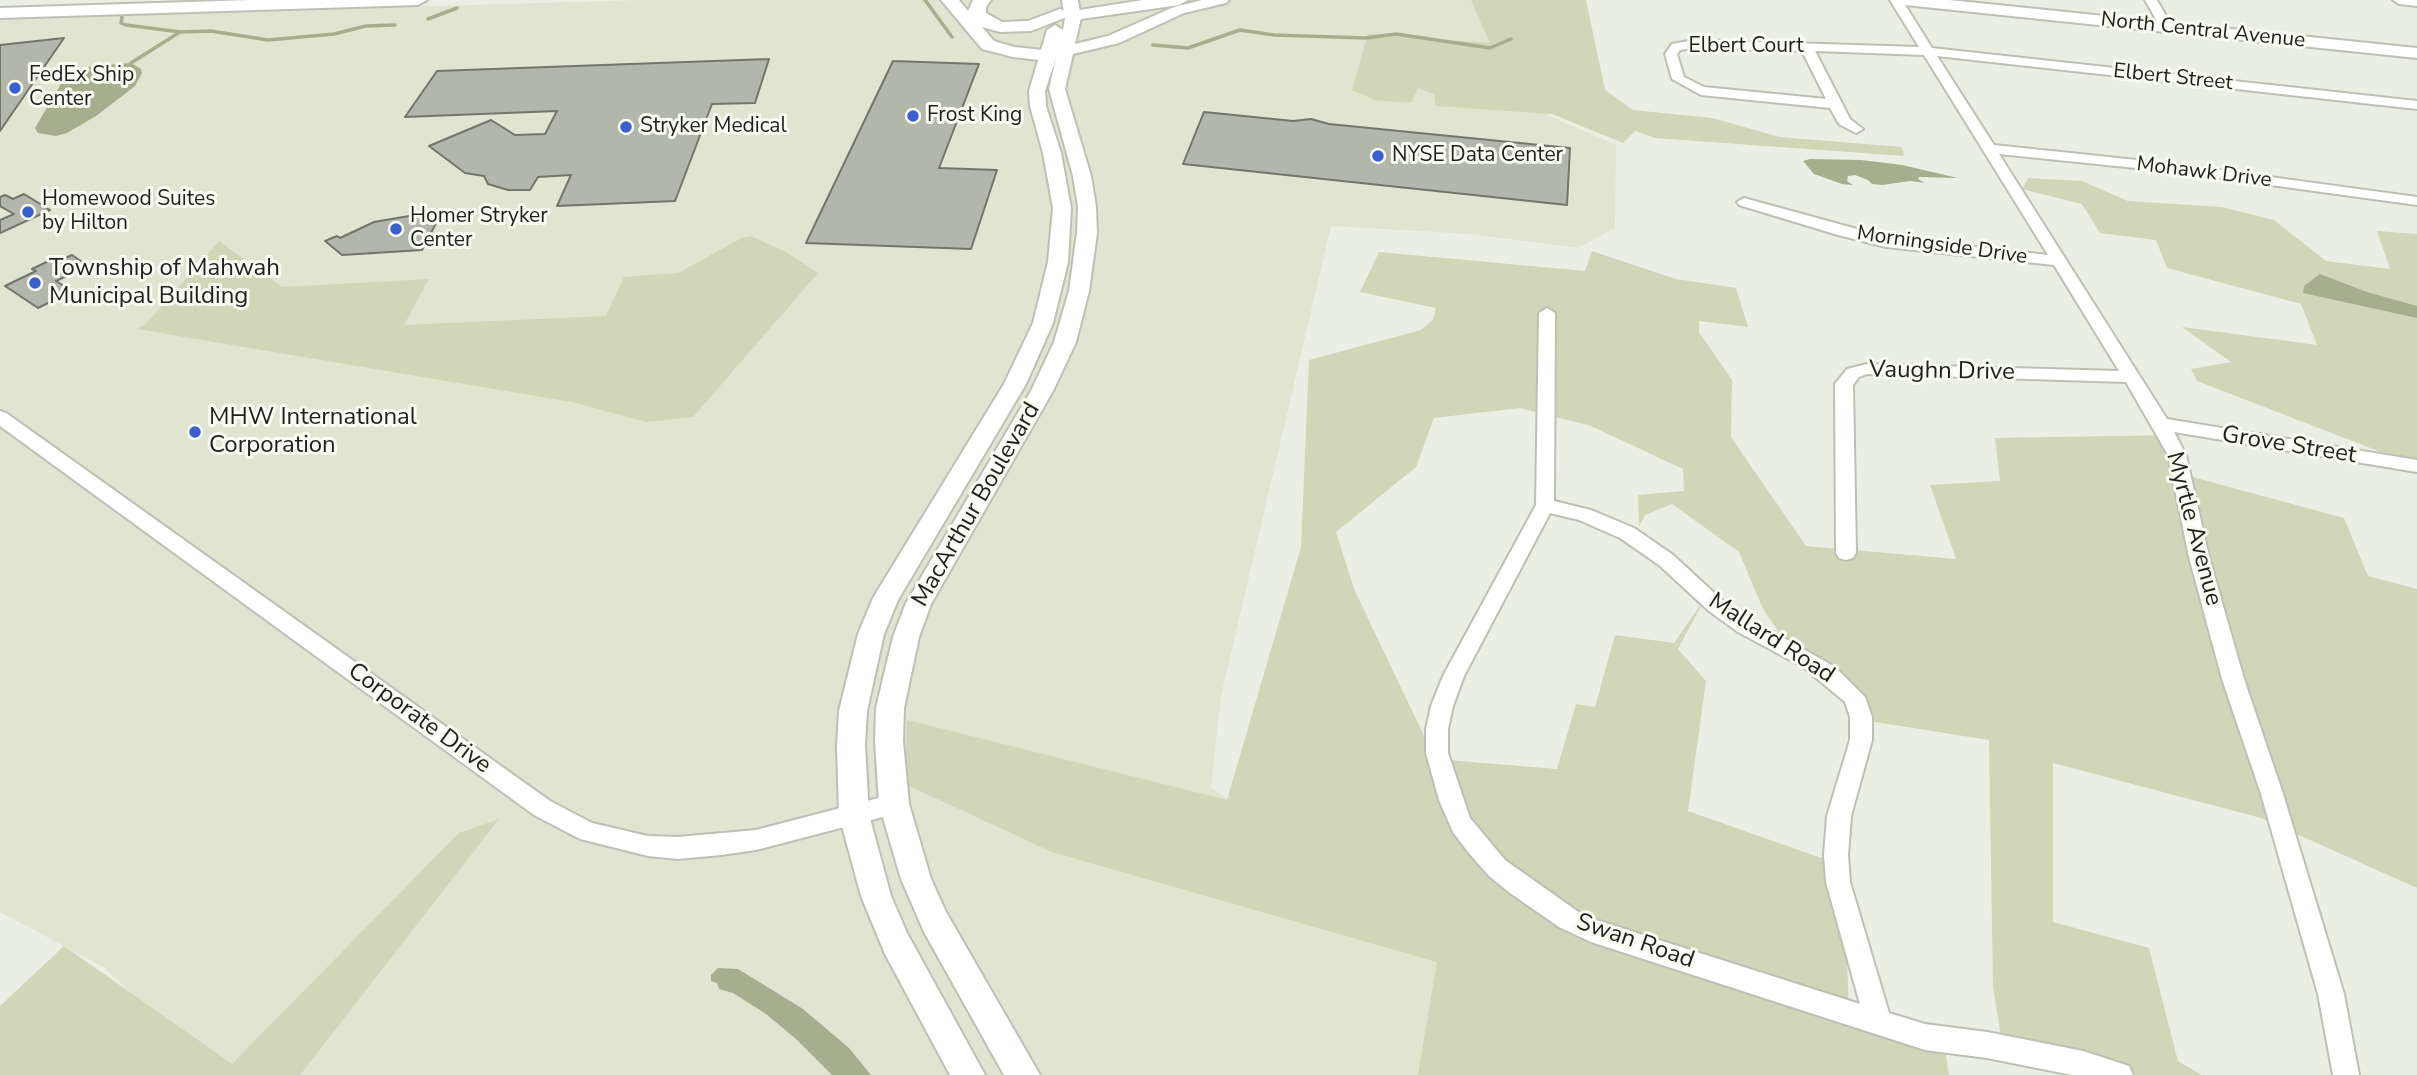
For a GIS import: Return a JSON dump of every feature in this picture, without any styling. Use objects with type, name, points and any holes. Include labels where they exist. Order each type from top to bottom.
[{"type":"highway","points":[[0,3],[97,0]]},
{"type":"highway","points":[[0,13],[418,0]]},
{"type":"highway","points":[[950,0],[988,45],[1013,52],[1060,53]]},
{"type":"highway","points":[[982,0],[977,6],[977,15],[1000,27],[1031,26],[1067,7],[1179,0]]},
{"type":"main road","points":[[1060,53],[1114,40],[1184,8],[1221,0]]},
{"type":"main road","name":"North Central Avenue","points":[[1905,0],[2417,52]]},
{"type":"main road","name":"MacArthur Boulevard","points":[[1023,1075],[935,922],[916,879],[894,804],[889,741],[890,708],[906,637],[925,591],[1043,389],[1065,342],[1084,262],[1087,233],[1084,183],[1058,94],[1060,53],[1067,7]]},
{"type":"main road","name":"MacArthur Boulevard","points":[[968,1075],[891,931],[876,897],[854,815],[851,746],[853,711],[871,634],[900,573],[1015,384],[1042,323],[1052,290],[1061,233],[1059,186],[1037,98],[1038,85],[1070,34],[1067,7]]},
{"type":"main road","points":[[1060,53],[1085,54],[1118,46],[1158,20]]},
{"type":"main road","points":[[1070,34],[1088,40],[1114,40]]},
{"type":"main road","points":[[1013,441],[993,437],[993,433],[1020,389],[1015,384]]},
{"type":"main road","points":[[976,503],[958,500],[957,491],[979,452],[979,444]]},
{"type":"street","name":"Myrtle Avenue","points":[[1896,0],[2132,377],[2177,455],[2199,557],[2242,710],[2272,794],[2332,995],[2346,1075]]},
{"type":"street","points":[[2151,0],[2166,27]]},
{"type":"street","points":[[2399,0],[2417,2]]},
{"type":"street","points":[[2408,0],[2417,11]]},
{"type":"street","name":"Elbert Court","points":[[1835,104],[1701,92],[1678,79],[1671,54],[1676,47],[1688,44],[1928,51]]},
{"type":"street","points":[[1805,47],[1844,121],[1856,128]]},
{"type":"street","name":"Elbert Street","points":[[1928,51],[2417,105]]},
{"type":"street","name":"Mohawk Drive","points":[[1990,149],[2175,168],[2417,201]]},
{"type":"street","name":"Morningside Drive","points":[[1744,202],[1886,242],[2060,261]]},
{"type":"street","name":"Swan Road","points":[[1547,313],[1545,505],[1454,676],[1442,706],[1437,729],[1437,753],[1450,800],[1461,825],[1497,868],[1559,913],[1591,930],[1925,1037],[2083,1064],[2120,1075]]},
{"type":"street","name":"Vaughn Drive","points":[[1846,553],[1844,384],[1853,373],[1867,369],[2132,377]]},
{"type":"street","name":"Corporate Drive","points":[[0,417],[564,821],[619,841],[678,848],[756,840],[894,804]]},
{"type":"street","name":"Grove Street","points":[[2161,424],[2417,466]]},
{"type":"street","name":"Mallard Road","points":[[1545,505],[1584,515],[1627,533],[1666,560],[1716,606],[1810,661],[1828,673],[1854,697],[1861,717],[1861,740],[1839,816],[1836,855],[1838,882],[1878,1020]]},
{"type":"shaded area","points":[[641,0],[1500,0],[1521,39],[1547,115],[1616,145],[1615,228],[1578,248],[1471,234],[1331,226],[1221,696],[1211,788],[1446,943],[1435,1075],[217,1075],[105,968],[0,912],[0,19]]},
{"type":"shaded area","points":[[1471,0],[1586,0],[1605,90],[1633,110],[1712,118],[1780,137],[1902,147],[1904,156],[1655,138],[1635,131],[1623,143],[1552,114],[1436,106],[1434,94],[1418,88],[1411,103],[1375,100],[1352,90],[1368,34],[1490,43]]},
{"type":"shaded area","points":[[131,63],[141,69],[142,73],[135,86],[96,116],[67,133],[56,136],[38,133],[35,128],[66,75],[92,66]]},
{"type":"shaded area","points":[[1861,160],[1902,165],[1958,178],[1919,177],[1918,179],[1925,183],[1910,181],[1882,185],[1872,184],[1855,175],[1848,176],[1847,181],[1853,185],[1842,184],[1814,174],[1803,161]]},
{"type":"shaded area","points":[[2028,178],[2082,181],[2128,201],[2222,207],[2274,220],[2326,261],[2390,269],[2377,231],[2417,234],[2417,466],[2197,381],[2191,369],[2231,362],[2182,327],[2317,345],[2301,304],[2167,268],[2156,240],[2100,233],[2082,204],[2022,189]]},
{"type":"shaded area","points":[[751,236],[786,252],[818,273],[693,417],[646,422],[572,402],[137,329],[146,324],[219,241],[282,287],[429,279],[404,325],[606,316],[624,277],[678,273],[742,238]]},
{"type":"shaded area","points":[[1592,251],[1676,279],[1736,288],[1748,327],[1699,321],[1699,332],[1732,380],[1731,437],[1806,546],[1956,559],[1930,485],[2000,481],[1995,438],[2179,435],[2189,476],[2344,518],[2368,576],[2417,589],[2417,888],[2261,818],[2053,763],[2053,922],[2149,948],[2178,1061],[2202,1075],[2133,1075],[2131,1066],[2001,1036],[1993,987],[1989,740],[1869,721],[1783,638],[1763,609],[1739,552],[1672,504],[1645,515],[1639,527],[1638,495],[1684,491],[1683,469],[1591,426],[1520,408],[1434,418],[1416,467],[1336,532],[1354,589],[1435,759],[1557,769],[1576,704],[1595,707],[1615,635],[1674,643],[1706,597],[1678,649],[1706,681],[1688,811],[1844,866],[1849,1016],[1944,1045],[1949,1075],[1418,1075],[1437,962],[1052,852],[905,784],[907,720],[1227,800],[1301,547],[1309,360],[1421,330],[1433,320],[1436,308],[1360,292],[1379,252],[1585,271]]},
{"type":"shaded area","points":[[2320,274],[2367,292],[2417,306],[2417,318],[2303,293],[2304,286]]},
{"type":"shaded area","points":[[499,819],[300,1075],[0,1075],[0,1006],[64,946],[232,1064],[459,833]]},
{"type":"shaded area","points":[[718,968],[738,969],[803,1009],[849,1048],[871,1075],[832,1075],[766,1014],[733,993],[719,989],[717,983],[711,981],[711,975]]},
{"type":"building","name":"FedEx Ship Center","points":[[64,38],[0,131],[0,45]]},
{"type":"building","name":"Stryker Medical","points":[[769,59],[755,103],[712,104],[675,201],[557,206],[571,175],[538,177],[530,190],[508,190],[488,184],[484,176],[465,173],[429,146],[491,120],[515,135],[545,134],[557,111],[405,117],[437,71]]},
{"type":"building","name":"Frost King","points":[[893,61],[979,64],[939,168],[997,170],[971,249],[806,243]]},
{"type":"building","name":"NYSE Data Center","points":[[1204,112],[1293,121],[1311,119],[1329,124],[1570,148],[1567,205],[1183,164]]},
{"type":"building","name":"Homewood Suites by Hilton","points":[[24,194],[50,210],[0,233],[0,220],[14,214],[0,206],[0,197],[5,195],[13,199]]},
{"type":"building","name":"Homer Stryker Center","points":[[442,212],[422,250],[342,255],[325,241],[337,236],[340,238],[374,222],[411,214]]},
{"type":"building","name":"Township of Mahwah Municipal Building","points":[[72,255],[88,266],[56,281],[72,291],[38,308],[5,286],[55,258],[59,261]]},
{"type":"waterway","points":[[925,0],[952,37]]},
{"type":"waterway","points":[[428,19],[457,8]]},
{"type":"waterway","points":[[122,17],[121,23],[126,25],[180,32]]},
{"type":"waterway","points":[[180,32],[211,31],[268,40],[334,34],[366,26],[395,25]]},
{"type":"waterway","points":[[1153,45],[1188,48],[1240,30],[1274,35],[1366,38],[1396,34],[1490,48],[1511,39]]},
{"type":"waterway","points":[[131,63],[180,32]]},
{"type":"place","name":"FedEx Ship Center","points":[[15,88]]},
{"type":"place","name":"Frost King","points":[[913,116]]},
{"type":"place","name":"Stryker Medical","points":[[626,127]]},
{"type":"place","name":"NYSE Data Center","points":[[1378,156]]},
{"type":"place","name":"Homewood Suites by Hilton","points":[[28,212]]},
{"type":"place","name":"Homer Stryker Center","points":[[396,229]]},
{"type":"place","name":"Township of Mahwah Municipal Building","points":[[35,283]]},
{"type":"place","name":"MHW International Corporation","points":[[195,432]]}]
